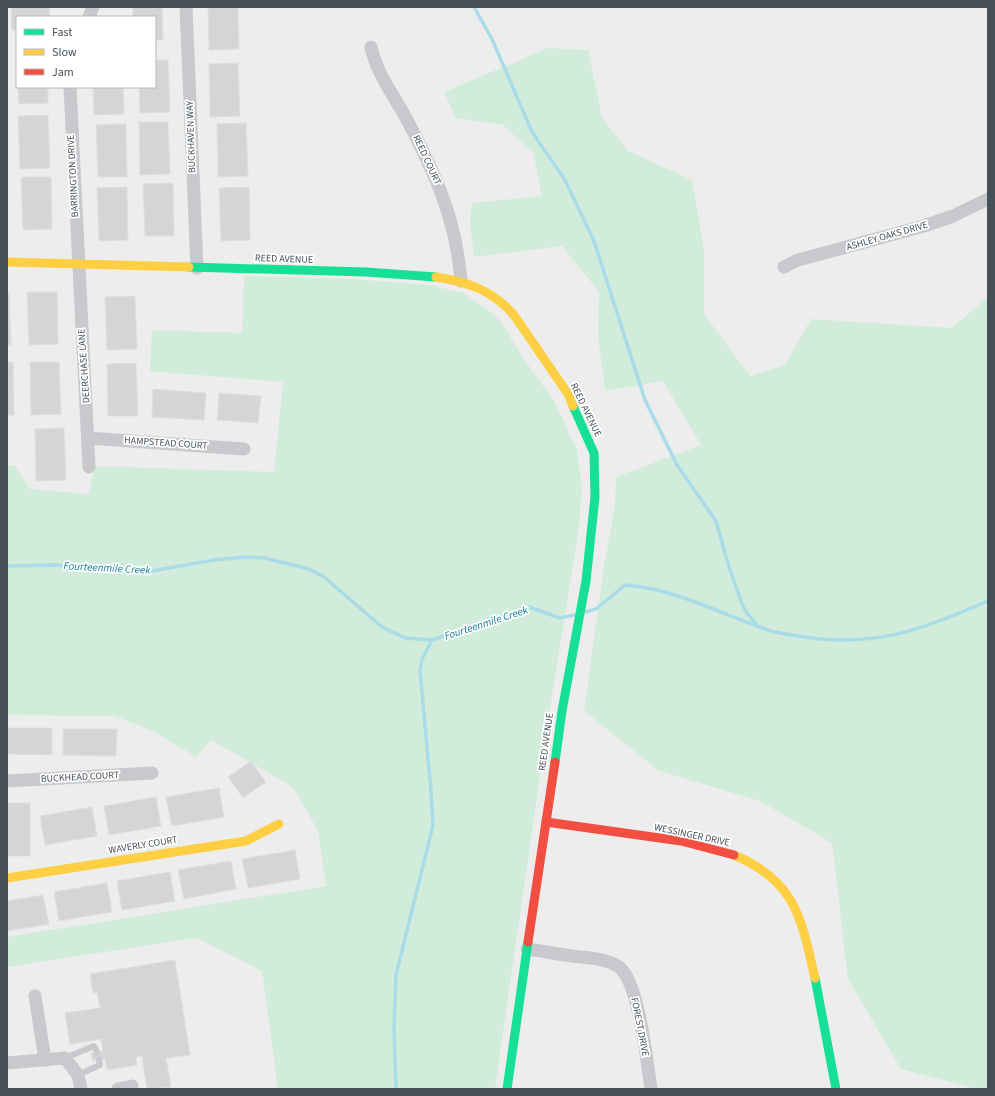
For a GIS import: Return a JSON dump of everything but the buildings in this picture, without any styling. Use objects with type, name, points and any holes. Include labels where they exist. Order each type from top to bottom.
[{"type":"street","name":"BUCKHAVEN WAY","points":[[186,7],[197,268]]},
{"type":"street","name":"REED COURT","points":[[371,47],[373,57],[385,84],[401,109],[438,182],[453,228],[461,281]]},
{"type":"street","name":"BARRINGTON DRIVE","points":[[70,88],[77,264]]},
{"type":"street","name":"ASHLEY OAKS DRIVE","points":[[784,268],[798,260],[924,226],[953,216],[988,199]]},
{"type":"street","name":"REED AVENUE","points":[[7,262],[366,272],[427,276],[461,281],[489,293],[505,305],[514,315],[568,394],[591,443],[595,466],[596,486],[586,581],[573,650],[546,822],[507,1089]]},
{"type":"street","name":"DEERCHASE LANE","points":[[77,264],[88,438],[88,467]]},
{"type":"street","name":"HAMPSTEAD COURT","points":[[88,438],[244,449]]},
{"type":"street","name":"BUCKHEAD COURT","points":[[7,780],[152,773]]},
{"type":"street","name":"WESSINGER DRIVE","points":[[546,822],[668,840],[724,852],[743,859],[774,880],[786,892],[793,904],[806,941],[821,1004],[836,1089]]},
{"type":"street","name":"WAVERLY COURT","points":[[7,878],[246,841],[279,824]]},
{"type":"street","name":"FOREST DRIVE","points":[[527,949],[594,958],[611,963],[620,968],[626,976],[636,1004],[651,1089]]},
{"type":"street","points":[[35,996],[45,1060]]},
{"type":"street","points":[[7,1063],[65,1058],[78,1075],[81,1089]]},
{"type":"street","points":[[118,1089],[132,1086]]},
{"type":"lane","points":[[65,1058],[94,1046],[97,1052]]},
{"type":"lane","points":[[78,1075],[100,1065],[98,1060]]},
{"type":"green space","points":[[548,48],[588,50],[602,118],[628,151],[692,180],[704,249],[704,314],[750,376],[785,365],[811,319],[952,328],[988,297],[988,1089],[977,1089],[901,1069],[848,979],[832,843],[760,801],[659,771],[584,711],[604,566],[615,505],[616,477],[701,445],[663,381],[605,391],[598,336],[599,292],[562,246],[474,257],[470,223],[472,203],[542,196],[533,153],[503,125],[456,118],[444,92]]},
{"type":"green space","points":[[244,276],[352,279],[430,285],[463,293],[491,312],[501,322],[526,362],[554,401],[577,450],[582,487],[579,527],[546,734],[495,1089],[278,1089],[262,971],[196,938],[7,967],[7,937],[326,886],[318,831],[293,787],[211,740],[196,757],[155,732],[115,716],[7,715],[7,465],[15,466],[30,489],[89,494],[94,466],[274,472],[283,382],[150,371],[152,330],[242,333]]},
{"type":"waterway","points":[[474,7],[492,39],[532,132],[565,180],[594,241],[645,400],[677,465],[716,521],[729,567],[742,604],[757,625]]},
{"type":"waterway","name":"Fourteenmile Creek","points":[[7,566],[55,565],[126,572],[146,572],[214,560],[245,557],[264,558],[309,569],[324,577],[382,627],[405,638],[432,640],[529,607],[560,618],[574,615]]},
{"type":"waterway","name":"Fourteenmile Creek","points":[[586,612],[596,609],[625,585],[644,587],[682,597],[775,632],[830,640],[854,640],[877,638],[920,628],[988,601]]},
{"type":"waterway","points":[[396,1089],[394,1027],[396,975],[433,825],[420,671],[422,659],[432,640]]},
{"type":"traffic: fast","points":[[189,267],[366,272],[436,277]]},
{"type":"traffic: fast","points":[[555,762],[562,711],[586,581],[595,497],[594,453],[573,406]]},
{"type":"traffic: fast","points":[[507,1089],[528,942]]},
{"type":"traffic: fast","points":[[815,978],[836,1089]]},
{"type":"traffic: slow","points":[[7,262],[189,267]]},
{"type":"traffic: slow","points":[[436,277],[479,288],[506,306],[514,315],[568,394],[573,406]]},
{"type":"traffic: slow","points":[[7,878],[246,841],[279,824]]},
{"type":"traffic: slow","points":[[734,855],[755,865],[771,877],[783,890],[800,920],[815,978]]},
{"type":"traffic: jam","points":[[528,942],[555,762]]},
{"type":"traffic: jam","points":[[546,822],[681,841],[734,855]]}]
